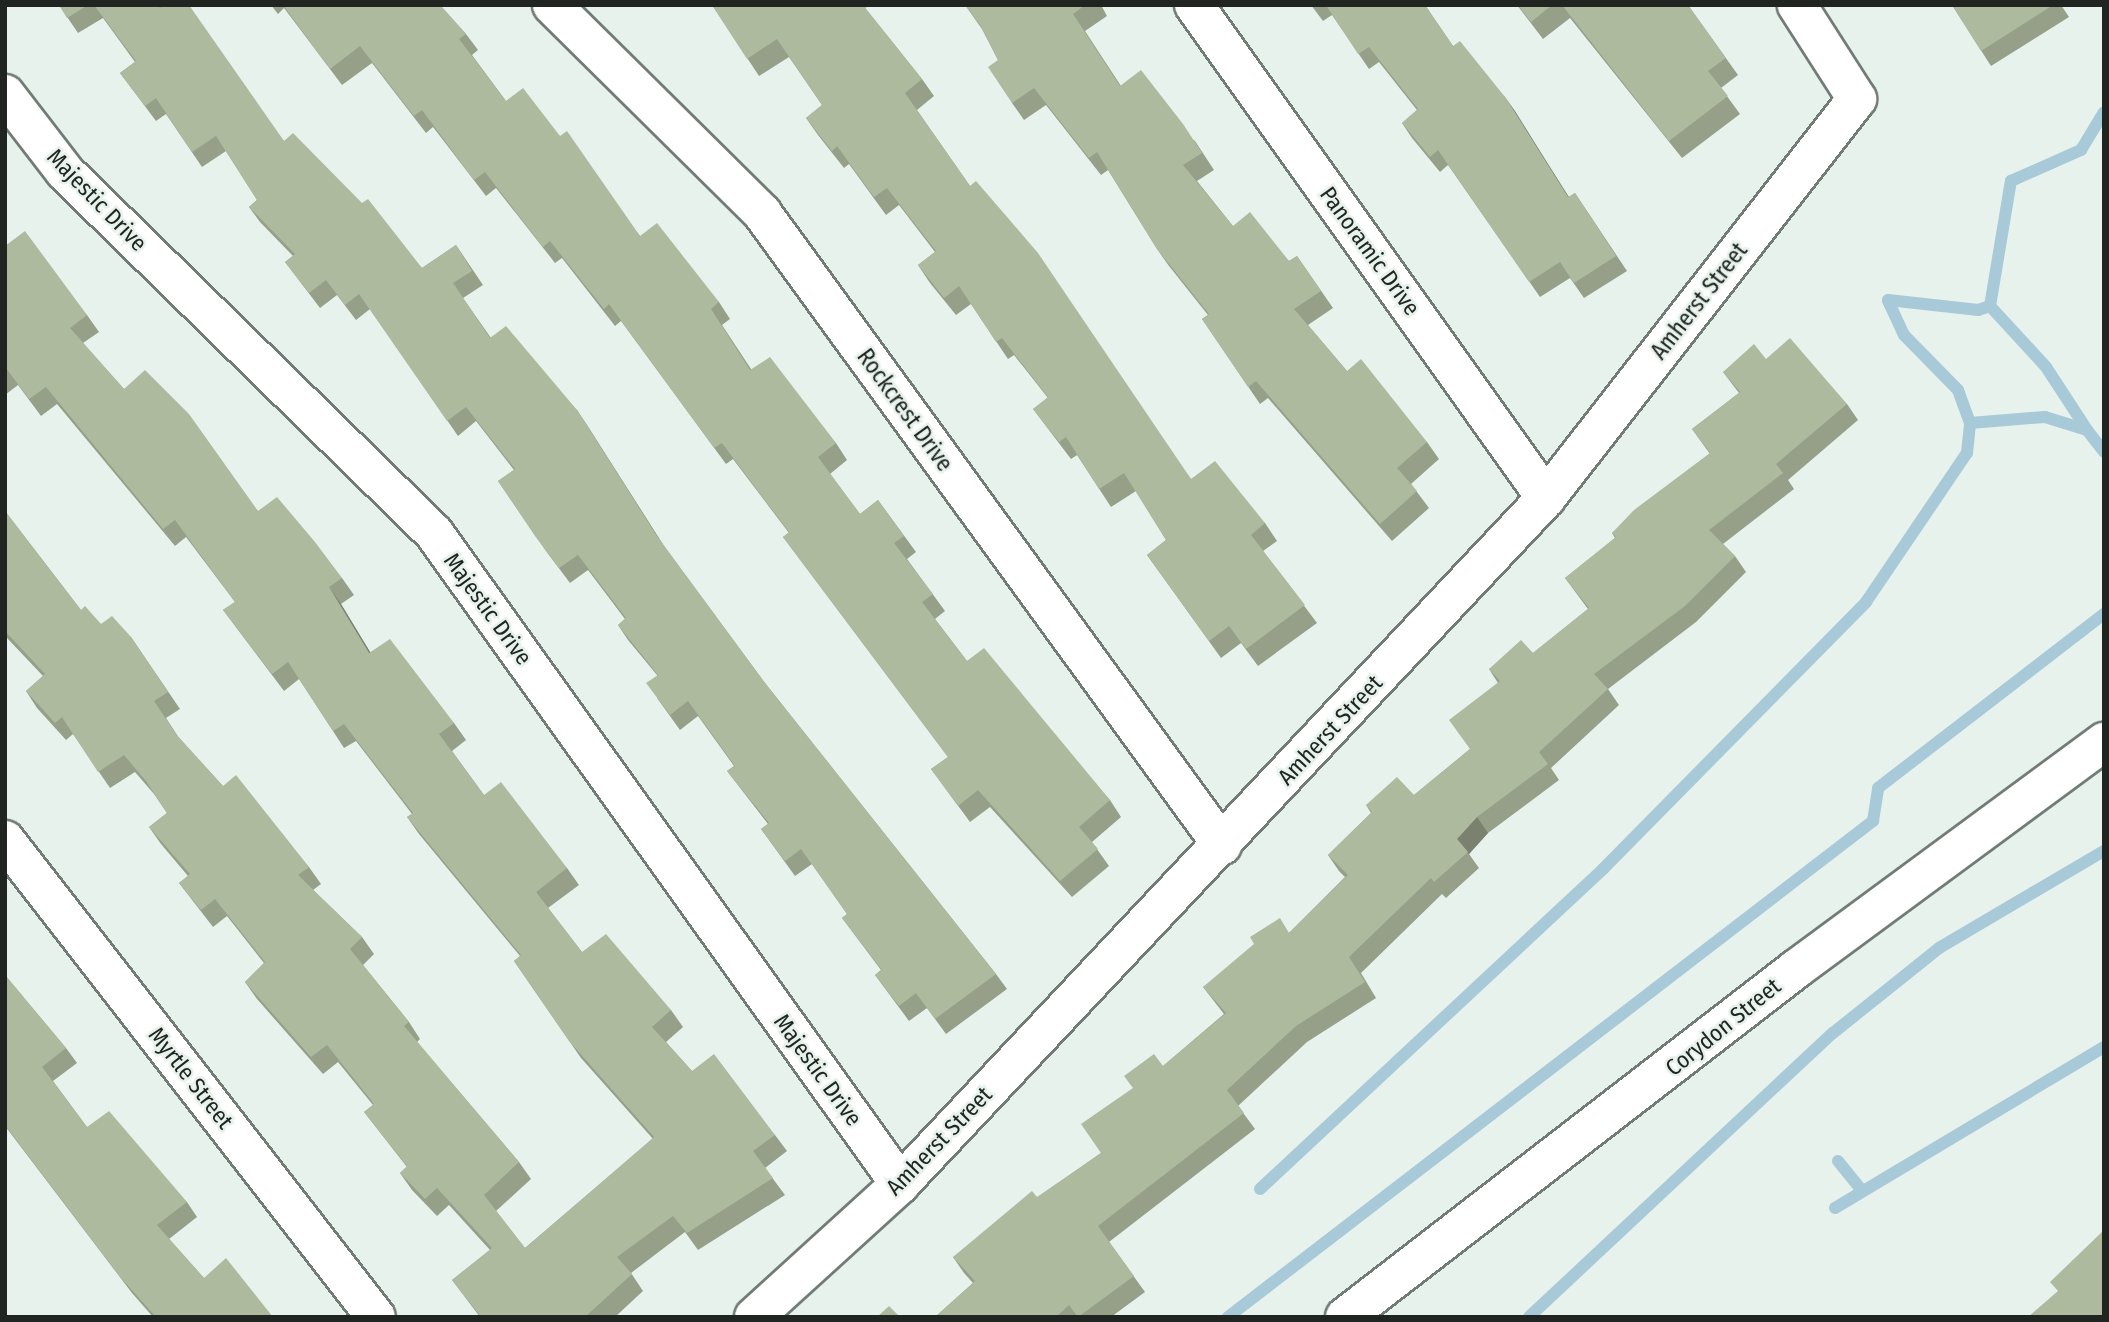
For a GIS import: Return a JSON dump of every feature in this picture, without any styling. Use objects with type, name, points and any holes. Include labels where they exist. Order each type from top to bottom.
[{"type":"street","name":"Rockcrest Drive","points":[[552,5],[762,213],[1222,845]]},
{"type":"street","name":"Panoramic Drive","points":[[1194,5],[1546,498]]},
{"type":"street","name":"Amherst Street","points":[[754,1317],[900,1184],[1546,498],[1857,99],[1797,5]]},
{"type":"street","name":"Majestic Drive","points":[[5,94],[65,172],[434,533],[900,1184]]},
{"type":"street","name":"Corydon Street","points":[[1345,1317],[1796,969],[2104,742]]},
{"type":"street","name":"Myrtle Street","points":[[5,840],[376,1317]]},
{"type":"building","points":[[59,5],[88,5],[67,18]]},
{"type":"building","points":[[94,5],[158,5],[160,8],[163,5],[189,5],[284,141],[293,133],[362,203],[368,199],[422,268],[456,245],[472,271],[453,283],[490,338],[506,326],[577,410],[657,536],[765,683],[996,974],[935,1019],[916,993],[899,1006],[875,975],[882,970],[842,918],[847,914],[801,849],[785,861],[761,829],[769,823],[727,771],[735,766],[688,701],[670,715],[646,683],[658,675],[618,625],[626,618],[578,555],[559,568],[535,536],[498,481],[515,469],[466,407],[447,421],[359,294],[345,305],[326,280],[309,293],[285,262],[295,254],[249,207],[257,200],[216,136],[192,152],[156,98],[145,106],[120,73],[136,61]]},
{"type":"building","points":[[283,5],[440,5],[466,34],[459,39],[506,101],[523,88],[560,136],[567,131],[640,236],[657,223],[719,302],[711,309],[750,370],[770,357],[836,443],[818,457],[860,514],[878,500],[904,536],[894,543],[933,594],[922,602],[967,661],[984,648],[1110,800],[1079,827],[1098,849],[1060,881],[978,790],[958,806],[931,769],[948,757],[783,537],[789,532],[722,443],[714,448],[609,304],[604,309],[550,241],[543,247],[485,172],[474,180],[422,110],[414,116],[360,46],[330,69]]},
{"type":"building","points":[[712,5],[863,5],[922,79],[905,93],[970,186],[976,181],[1038,253],[1191,479],[1215,461],[1265,523],[1251,535],[1305,605],[1246,649],[1229,626],[1209,641],[1147,555],[1166,540],[1124,473],[1099,489],[1066,437],[1059,442],[1033,409],[1048,397],[1002,338],[996,342],[959,286],[944,298],[918,265],[936,251],[887,188],[874,197],[837,146],[832,151],[806,118],[822,105],[777,39],[747,59]]},
{"type":"building","points":[[965,5],[1085,5],[1073,14],[1120,86],[1141,70],[1202,153],[1183,165],[1233,226],[1250,212],[1289,261],[1297,256],[1321,291],[1294,309],[1347,371],[1361,359],[1427,442],[1397,468],[1417,491],[1380,524],[1256,381],[1248,387],[1202,319],[1209,314],[1157,249],[1097,152],[1089,158],[1034,88],[1012,103],[988,67],[998,60],[981,26]]},
{"type":"building","points":[[1326,5],[1425,5],[1453,46],[1460,41],[1505,97],[1568,197],[1575,193],[1616,256],[1574,283],[1560,262],[1529,282],[1438,150],[1430,157],[1402,123],[1418,109],[1369,47],[1358,54]]},
{"type":"building","points":[[1518,5],[1552,5],[1531,22]]},
{"type":"building","points":[[1562,5],[1688,5],[1726,58],[1708,71],[1728,96],[1669,141]]},
{"type":"building","points":[[1952,5],[2053,5],[1981,51]]},
{"type":"building","points":[[25,231],[87,315],[70,328],[124,389],[145,370],[189,414],[258,511],[277,497],[342,578],[329,587],[369,653],[390,639],[454,723],[439,734],[484,795],[501,782],[567,868],[536,892],[582,952],[606,934],[671,1010],[652,1027],[692,1071],[714,1054],[775,1135],[753,1151],[773,1178],[687,1233],[673,1216],[617,1257],[632,1274],[585,1317],[481,1317],[452,1280],[492,1248],[437,1188],[425,1199],[400,1173],[407,1166],[364,1112],[374,1104],[327,1045],[311,1057],[245,982],[265,962],[215,899],[201,910],[179,883],[190,874],[149,827],[167,813],[146,781],[124,755],[98,772],[62,717],[55,723],[26,691],[45,674],[5,631],[5,511],[81,610],[85,606],[101,624],[112,616],[131,637],[168,692],[154,701],[176,734],[223,786],[236,775],[309,867],[298,875],[362,937],[350,949],[409,1022],[404,1026],[519,1162],[484,1195],[525,1248],[654,1137],[569,1041],[514,961],[521,955],[407,817],[413,813],[344,724],[333,731],[288,662],[272,674],[223,610],[235,602],[175,520],[163,529],[46,387],[29,399],[5,369],[5,246]]},
{"type":"building","points":[[1790,338],[1847,404],[1776,464],[1783,473],[1709,530],[1735,556],[1685,606],[1594,674],[1608,689],[1539,752],[1548,764],[1477,817],[1457,839],[1468,852],[1434,882],[1431,878],[1349,957],[1365,982],[1296,1026],[1227,1090],[1244,1113],[1098,1226],[1134,1276],[1078,1317],[1069,1305],[1056,1317],[935,1317],[975,1281],[953,1257],[1032,1191],[1037,1197],[1101,1153],[1081,1124],[1133,1088],[1124,1076],[1154,1054],[1163,1066],[1226,1013],[1203,987],[1254,944],[1250,937],[1280,918],[1289,933],[1348,875],[1328,855],[1372,812],[1366,805],[1397,777],[1414,795],[1470,749],[1449,720],[1500,681],[1489,669],[1521,640],[1533,653],[1589,608],[1565,578],[1616,537],[1612,533],[1634,510],[1710,453],[1692,429],[1740,392],[1723,372],[1754,344],[1766,359]]},
{"type":"building","points":[[5,975],[66,1048],[42,1067],[87,1127],[109,1111],[187,1202],[157,1225],[204,1278],[226,1258],[273,1317],[156,1317],[121,1278],[5,1125]]},
{"type":"building","points":[[2104,1230],[2104,1317],[2028,1317],[2058,1291],[2050,1282]]},
{"type":"building","points":[[889,1306],[900,1317],[877,1317]]},
{"type":"waterway","points":[[1260,1189],[1603,869],[1866,602],[1967,453],[1970,423],[1958,390],[1904,335],[1888,300],[1978,310],[1990,306],[2011,181],[2081,150],[2104,112]]},
{"type":"waterway","points":[[1990,306],[2046,367],[2087,430]]},
{"type":"waterway","points":[[1970,423],[2045,417],[2087,430],[2104,452]]},
{"type":"waterway","points":[[1228,1317],[1873,821],[1878,788],[2104,614]]},
{"type":"waterway","points":[[1529,1317],[1833,1033],[1939,948],[2104,851]]},
{"type":"waterway","points":[[1835,1208],[2104,1047]]},
{"type":"waterway","points":[[1838,1161],[1862,1191]]}]
